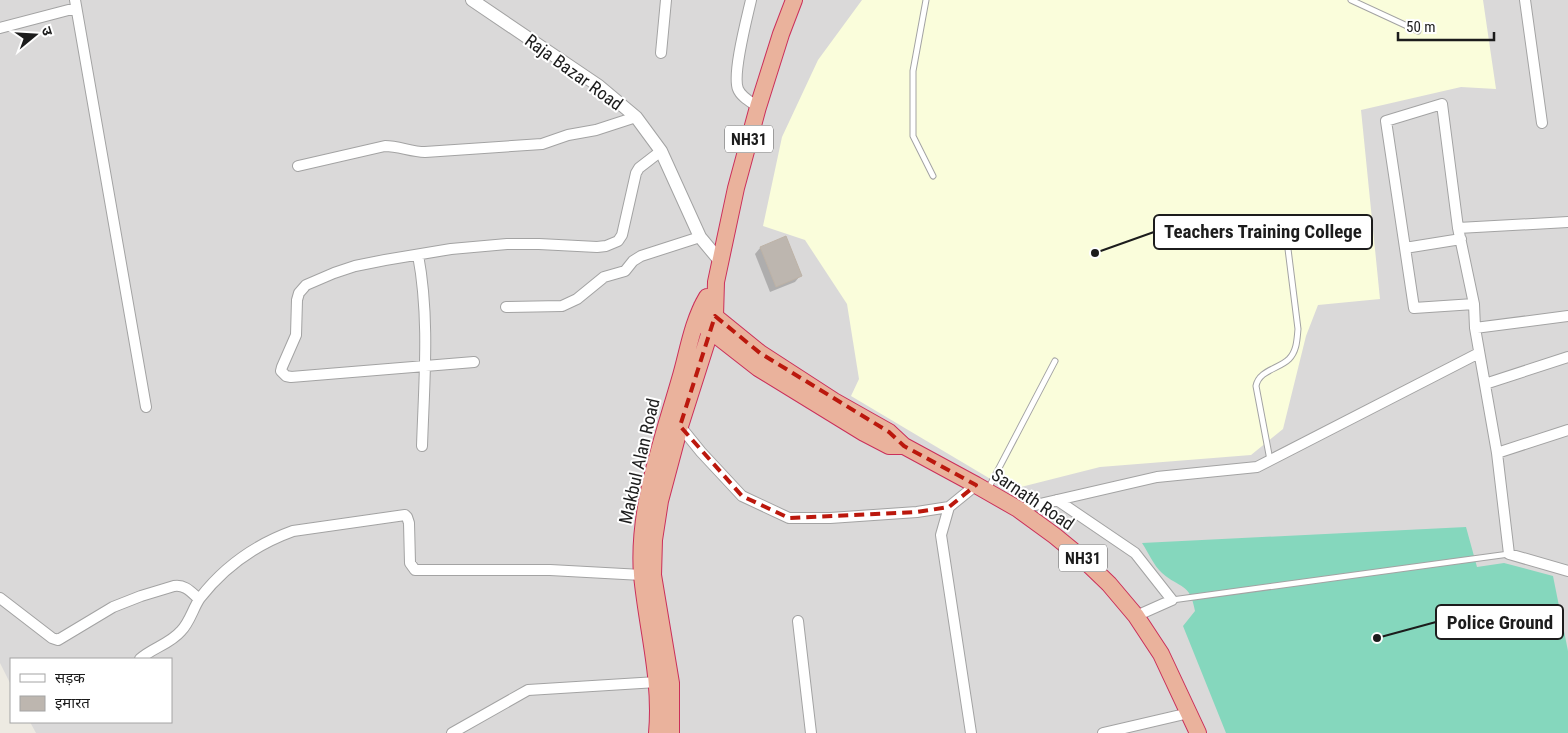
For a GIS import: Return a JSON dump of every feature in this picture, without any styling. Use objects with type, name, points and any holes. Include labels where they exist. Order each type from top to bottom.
[{"type":"highway","name":"NH31","points":[[712,323],[716,282],[736,188],[758,107],[794,0]]},
{"type":"highway","name":"NH31","points":[[699,313],[716,282]]},
{"type":"highway","name":"Sarnath Road","points":[[699,313],[834,401],[889,432],[904,446],[1018,509],[1083,559],[1110,584],[1136,616],[1161,654],[1198,733]]},
{"type":"highway","name":"Makbul Alan Road","points":[[657,733],[657,682],[642,575],[642,536],[647,500],[699,313]]},
{"type":"highway","name":"Makbul Alan Road","points":[[671,733],[671,682],[653,575],[654,549],[660,501],[680,426],[712,323]]},
{"type":"street","name":"Raja Bazar Road","points":[[472,0],[599,86],[636,116],[661,151],[700,237],[720,261]]},
{"type":"street","points":[[661,53],[666,0]]},
{"type":"street","points":[[751,0],[744,27],[736,81],[739,92],[758,107]]},
{"type":"street","points":[[1525,0],[1542,123]]},
{"type":"street","points":[[0,28],[76,4],[146,407]]},
{"type":"street","points":[[1474,304],[1414,308],[1386,121],[1442,104],[1458,228],[1474,304],[1475,328],[1497,453],[1509,554],[1568,571]]},
{"type":"street","points":[[298,166],[385,146],[425,152],[542,144],[568,135],[596,130],[636,116]]},
{"type":"street","points":[[474,362],[291,377],[286,376],[282,370],[296,335],[297,300],[302,288],[334,273],[355,266],[451,250],[507,244],[597,247],[613,244],[622,235],[636,173],[639,168],[661,151]]},
{"type":"street","points":[[1458,228],[1568,222]]},
{"type":"street","points":[[506,307],[553,307],[567,304],[577,299],[604,277],[626,271],[633,261],[641,256],[700,237]]},
{"type":"street","points":[[1405,248],[1461,239]]},
{"type":"street","points":[[418,255],[424,282],[425,366],[422,446]]},
{"type":"street","points":[[1475,328],[1568,316]]},
{"type":"street","points":[[1018,509],[1157,477],[1256,467],[1479,353]]},
{"type":"street","points":[[1485,384],[1568,356]]},
{"type":"street","points":[[680,426],[701,452],[742,496],[789,518],[830,518],[909,513],[949,507],[982,488]]},
{"type":"street","points":[[1497,453],[1568,430]]},
{"type":"street","points":[[1057,500],[1134,553],[1172,600],[1136,616]]},
{"type":"street","points":[[949,507],[941,535],[971,733]]},
{"type":"street","points":[[141,658],[178,635],[199,599],[232,566],[257,547],[277,537],[293,532],[405,515],[409,519],[410,563],[415,570],[550,570],[642,575]]},
{"type":"street","points":[[0,598],[55,640],[64,638],[113,607],[140,596],[174,586],[184,587],[199,599]]},
{"type":"street","points":[[798,621],[811,733]]},
{"type":"street","points":[[452,733],[528,690],[657,682]]},
{"type":"street","points":[[1103,733],[1189,713]]},
{"type":"lane","points":[[926,0],[913,71],[913,136],[933,176]]},
{"type":"lane","points":[[1351,0],[1418,31]]},
{"type":"lane","points":[[1270,460],[1256,386],[1263,374],[1288,360],[1295,348],[1297,339],[1298,329],[1286,233]]},
{"type":"lane","points":[[982,488],[1055,361]]},
{"type":"lane","points":[[1172,600],[1509,554]]},
{"type":"highlighted area","points":[[715,316],[760,353],[889,432],[904,446],[976,485],[949,507],[917,512],[789,518],[742,496],[680,426]]},
{"type":"shaded area","points":[[0,0],[1568,0],[1568,733],[36,733],[31,723],[172,723],[172,658],[10,658],[10,683],[0,663]]},
{"type":"shaded area","points":[[862,0],[1483,0],[1496,89],[1461,87],[1361,110],[1380,299],[1318,305],[1306,336],[1283,429],[1251,455],[1100,467],[1009,490],[851,396],[859,379],[847,304],[805,240],[763,226],[782,137],[818,60]]},
{"type":"green space","points":[[1466,527],[1477,567],[1504,563],[1553,576],[1568,651],[1568,733],[1226,733],[1183,626],[1195,611],[1190,595],[1187,590],[1159,570],[1142,543]]},
{"type":"building","points":[[786,236],[802,276],[776,287],[760,247]]},
{"type":"place","name":"Teachers Training College","points":[[1095,253]]},
{"type":"place","name":"Police Ground","points":[[1377,638]]}]
